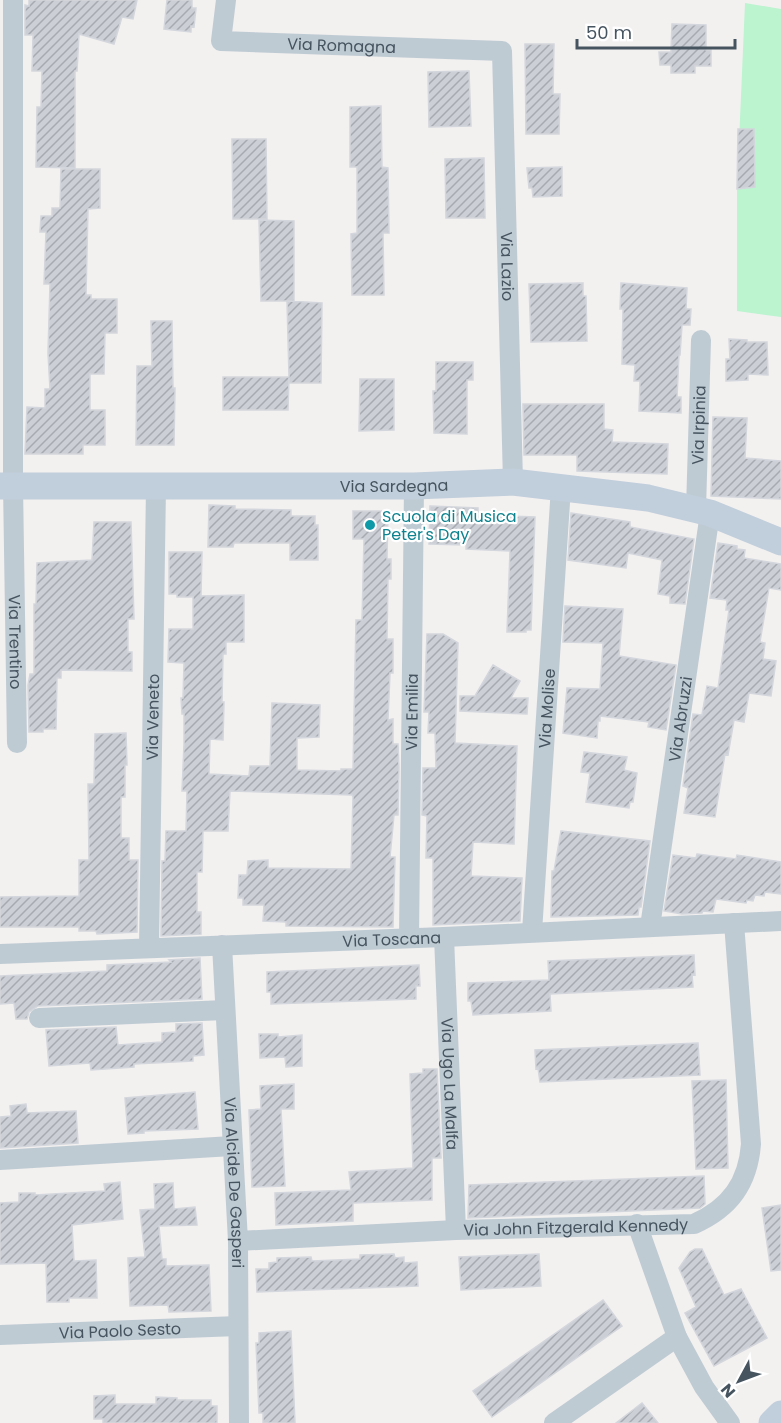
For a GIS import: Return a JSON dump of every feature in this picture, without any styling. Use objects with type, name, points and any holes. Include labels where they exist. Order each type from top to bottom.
[{"type":"street","name":"Via Trentino","points":[[13,0],[7,485],[17,743]]},
{"type":"street","name":"Via Romagna","points":[[226,0],[221,41],[502,51]]},
{"type":"street","name":"Via Lazio","points":[[502,51],[513,482]]},
{"type":"street","name":"Via Irpinia","points":[[701,340],[703,511]]},
{"type":"street","name":"Via Sardegna","points":[[7,485],[414,486],[513,482],[648,498],[703,511],[781,542]]},
{"type":"street","name":"Via Veneto","points":[[149,947],[156,486]]},
{"type":"street","name":"Via Emilia","points":[[409,938],[414,486]]},
{"type":"street","name":"Via Molise","points":[[532,932],[561,487]]},
{"type":"street","name":"Via Abruzzi","points":[[650,927],[703,511]]},
{"type":"street","name":"Via Toscana","points":[[0,954],[781,921]]},
{"type":"street","name":"Via John Fitzgerald Kennedy","points":[[238,1241],[456,1230],[694,1224],[713,1216],[738,1190],[749,1165],[751,1144],[734,923]]},
{"type":"street","name":"Via Ugo La Malfa","points":[[444,937],[456,1230]]},
{"type":"street","name":"Via Alcide De Gasperi","points":[[222,945],[238,1241],[239,1423]]},
{"type":"street","points":[[39,1018],[225,1010]]},
{"type":"street","points":[[0,1160],[232,1146]]},
{"type":"street","points":[[638,1224],[677,1336],[704,1388],[730,1423]]},
{"type":"street","name":"Via Paolo Sesto","points":[[0,1335],[238,1326]]},
{"type":"street","points":[[554,1423],[677,1336]]},
{"type":"street","points":[[772,1423],[781,1414]]},
{"type":"green space","points":[[745,3],[781,9],[781,317],[737,311],[737,189]]},
{"type":"building","points":[[29,0],[137,0],[133,19],[122,17],[114,44],[79,34],[77,71],[75,71],[75,168],[36,167],[37,107],[41,107],[42,71],[32,71],[33,35],[25,35],[25,5],[29,6]]},
{"type":"building","points":[[167,0],[192,0],[192,8],[196,8],[194,27],[191,26],[191,32],[164,29]]},
{"type":"building","points":[[672,24],[706,25],[706,50],[711,50],[711,66],[695,66],[695,73],[671,73],[671,65],[660,65],[659,52],[671,52]]},
{"type":"building","points":[[525,44],[554,44],[553,94],[560,94],[559,134],[526,134]]},
{"type":"building","points":[[469,71],[471,126],[429,127],[428,72]]},
{"type":"building","points":[[381,106],[382,167],[388,168],[389,233],[383,233],[384,295],[352,295],[351,234],[357,233],[357,167],[350,167],[350,107]]},
{"type":"building","points":[[738,129],[754,129],[755,187],[737,189]]},
{"type":"building","points":[[232,139],[266,139],[267,219],[233,219]]},
{"type":"building","points":[[484,158],[485,218],[446,218],[445,159]]},
{"type":"building","points":[[562,167],[562,196],[533,197],[532,188],[529,188],[527,168]]},
{"type":"building","points":[[61,169],[100,169],[100,208],[88,209],[86,295],[91,295],[91,299],[117,299],[117,333],[105,333],[104,374],[90,374],[90,410],[105,410],[105,445],[83,445],[83,454],[25,454],[27,407],[45,408],[45,389],[50,389],[48,353],[50,284],[44,284],[46,232],[40,232],[41,216],[52,216],[52,208],[60,208]]},
{"type":"building","points":[[259,220],[294,221],[294,301],[261,301]]},
{"type":"building","points":[[583,283],[583,296],[586,296],[587,341],[531,342],[529,284]]},
{"type":"building","points":[[621,283],[687,288],[686,309],[691,309],[690,325],[682,325],[679,355],[677,397],[681,397],[681,413],[639,411],[640,381],[634,381],[635,365],[622,364]]},
{"type":"building","points":[[287,301],[322,303],[321,383],[289,383],[289,378],[288,410],[223,410],[223,377],[289,377]]},
{"type":"building","points":[[151,321],[172,321],[173,388],[175,388],[174,445],[136,445],[137,366],[152,366]]},
{"type":"building","points":[[729,339],[767,342],[768,375],[748,374],[748,380],[726,381],[726,359],[730,359]]},
{"type":"building","points":[[436,362],[473,362],[473,380],[467,380],[467,434],[434,433],[433,391],[436,391]]},
{"type":"building","points":[[360,379],[394,379],[394,430],[359,431]]},
{"type":"building","points":[[523,404],[604,404],[604,429],[613,430],[612,442],[668,444],[667,474],[577,471],[577,455],[524,455]]},
{"type":"building","points":[[713,417],[747,418],[745,458],[781,461],[781,499],[711,496]]},
{"type":"building","points":[[209,505],[235,506],[235,509],[291,510],[291,516],[315,516],[315,525],[318,525],[318,560],[290,560],[290,543],[234,543],[233,547],[208,547]]},
{"type":"building","points":[[430,506],[478,508],[478,515],[535,517],[531,630],[507,632],[510,551],[466,549],[466,545],[429,544]]},
{"type":"building","points":[[353,511],[388,511],[387,559],[391,559],[391,579],[388,579],[387,639],[393,639],[393,673],[390,673],[388,720],[393,719],[393,744],[398,744],[399,768],[398,815],[394,815],[390,857],[395,857],[393,927],[286,926],[286,922],[263,921],[264,905],[243,905],[243,898],[238,898],[239,875],[247,875],[248,861],[268,860],[268,868],[351,869],[353,797],[352,795],[230,791],[228,831],[203,831],[202,872],[197,872],[197,912],[201,912],[201,934],[161,936],[162,861],[165,861],[166,831],[186,831],[187,791],[182,791],[184,714],[182,714],[181,698],[183,698],[184,663],[168,662],[169,629],[193,629],[193,597],[177,597],[177,594],[169,594],[169,552],[202,552],[201,596],[244,595],[244,642],[226,642],[226,654],[223,654],[223,740],[210,739],[209,774],[249,776],[250,766],[270,766],[272,703],[320,705],[319,737],[297,738],[297,770],[353,769],[356,620],[362,620],[364,539],[353,539]]},
{"type":"building","points":[[571,513],[630,522],[630,527],[694,539],[685,604],[670,603],[670,596],[658,594],[662,560],[628,553],[626,568],[568,560]]},
{"type":"building","points":[[94,522],[131,522],[134,619],[128,619],[128,652],[132,652],[132,671],[61,670],[61,678],[57,678],[56,729],[29,732],[28,685],[30,674],[34,674],[34,604],[36,604],[37,563],[92,560]]},
{"type":"building","points":[[718,543],[737,546],[737,549],[745,550],[744,558],[781,564],[781,590],[769,588],[760,642],[765,643],[763,659],[776,661],[771,696],[749,693],[744,722],[734,720],[728,755],[725,754],[715,817],[684,813],[688,788],[683,786],[693,714],[702,715],[707,686],[718,688],[729,610],[726,610],[727,600],[710,598]]},
{"type":"building","points":[[565,606],[623,609],[619,656],[676,665],[666,730],[648,727],[649,722],[600,716],[597,738],[563,733],[567,688],[600,689],[603,643],[563,642]]},
{"type":"building","points":[[427,634],[443,634],[458,643],[455,743],[517,746],[514,844],[473,842],[471,876],[522,878],[520,921],[433,925],[433,858],[426,858],[427,816],[422,815],[423,768],[436,768],[435,733],[428,733],[429,712],[424,712]]},
{"type":"building","points":[[493,665],[520,681],[511,698],[528,698],[527,714],[460,711],[460,696],[475,696]]},
{"type":"building","points":[[126,733],[127,765],[125,765],[125,797],[121,797],[121,838],[129,838],[129,860],[138,860],[137,932],[97,934],[96,931],[79,931],[79,927],[0,927],[0,897],[79,896],[79,860],[89,860],[88,784],[94,784],[95,734]]},
{"type":"building","points":[[584,752],[627,757],[624,770],[637,773],[633,802],[630,802],[629,808],[586,802],[590,773],[581,772]]},
{"type":"building","points":[[561,831],[650,841],[638,915],[551,917],[552,871],[554,871]]},
{"type":"building","points":[[697,854],[736,859],[737,855],[781,862],[781,894],[765,892],[764,896],[755,895],[753,901],[747,900],[746,903],[716,899],[713,912],[682,914],[664,911],[673,855],[696,858]]},
{"type":"building","points":[[694,955],[693,987],[550,994],[551,1011],[473,1015],[471,1001],[468,1001],[468,983],[549,980],[548,961]]},
{"type":"building","points":[[200,958],[202,999],[38,1006],[29,1012],[27,1019],[16,1019],[14,1003],[0,1004],[0,976],[107,971],[107,965],[171,962],[169,960]]},
{"type":"building","points":[[419,965],[420,986],[416,986],[416,999],[271,1004],[271,992],[267,992],[267,972]]},
{"type":"building","points":[[202,1023],[204,1055],[193,1056],[193,1061],[134,1064],[134,1067],[91,1070],[90,1063],[49,1066],[46,1030],[116,1027],[118,1045],[162,1042],[162,1033],[176,1032],[176,1024]]},
{"type":"building","points":[[259,1034],[278,1034],[278,1037],[302,1035],[302,1066],[286,1067],[285,1057],[260,1058]]},
{"type":"building","points":[[698,1043],[700,1075],[540,1082],[538,1068],[536,1069],[535,1050]]},
{"type":"building","points":[[423,1069],[437,1069],[441,1158],[432,1158],[432,1200],[353,1203],[353,1221],[276,1225],[275,1193],[351,1190],[349,1172],[413,1168],[410,1074],[423,1073]]},
{"type":"building","points":[[726,1080],[728,1168],[696,1169],[692,1081]]},
{"type":"building","points":[[294,1084],[294,1109],[281,1109],[285,1186],[252,1187],[249,1110],[261,1109],[260,1086]]},
{"type":"building","points":[[195,1092],[198,1129],[144,1131],[144,1133],[128,1134],[125,1098]]},
{"type":"building","points":[[26,1104],[27,1113],[76,1111],[78,1143],[0,1148],[0,1117],[11,1116],[10,1106]]},
{"type":"building","points":[[704,1176],[705,1204],[700,1208],[468,1218],[469,1185]]},
{"type":"building","points":[[120,1182],[123,1219],[72,1225],[74,1261],[96,1260],[97,1298],[69,1298],[69,1302],[47,1302],[46,1263],[0,1264],[0,1203],[19,1202],[19,1193],[35,1193],[35,1195],[105,1191],[104,1184]]},
{"type":"building","points":[[173,1183],[174,1209],[195,1207],[197,1225],[159,1226],[162,1259],[166,1259],[166,1266],[209,1265],[211,1311],[169,1312],[168,1305],[130,1306],[128,1258],[145,1257],[140,1210],[155,1209],[154,1184]]},
{"type":"building","points":[[781,1205],[781,1270],[771,1271],[762,1208]]},
{"type":"building","points":[[702,1249],[724,1295],[741,1289],[767,1338],[714,1366],[685,1313],[696,1307],[679,1268],[690,1252]]},
{"type":"building","points":[[394,1254],[395,1258],[404,1257],[404,1263],[417,1262],[418,1286],[257,1292],[256,1269],[269,1269],[269,1263],[277,1262],[277,1258],[311,1257],[312,1261],[360,1259],[360,1255]]},
{"type":"building","points":[[539,1254],[541,1286],[461,1290],[459,1257]]},
{"type":"building","points":[[603,1300],[622,1326],[492,1417],[473,1391]]},
{"type":"building","points":[[291,1331],[295,1423],[263,1423],[263,1413],[259,1413],[256,1343],[259,1343],[259,1333]]},
{"type":"building","points":[[115,1395],[115,1404],[156,1404],[156,1397],[177,1398],[177,1400],[211,1400],[211,1406],[217,1406],[217,1423],[103,1423],[103,1419],[94,1419],[94,1396]]},
{"type":"building","points":[[642,1403],[658,1423],[616,1423]]},
{"type":"place","name":"Scuola di Musica Peter's Day","points":[[370,525]]}]
